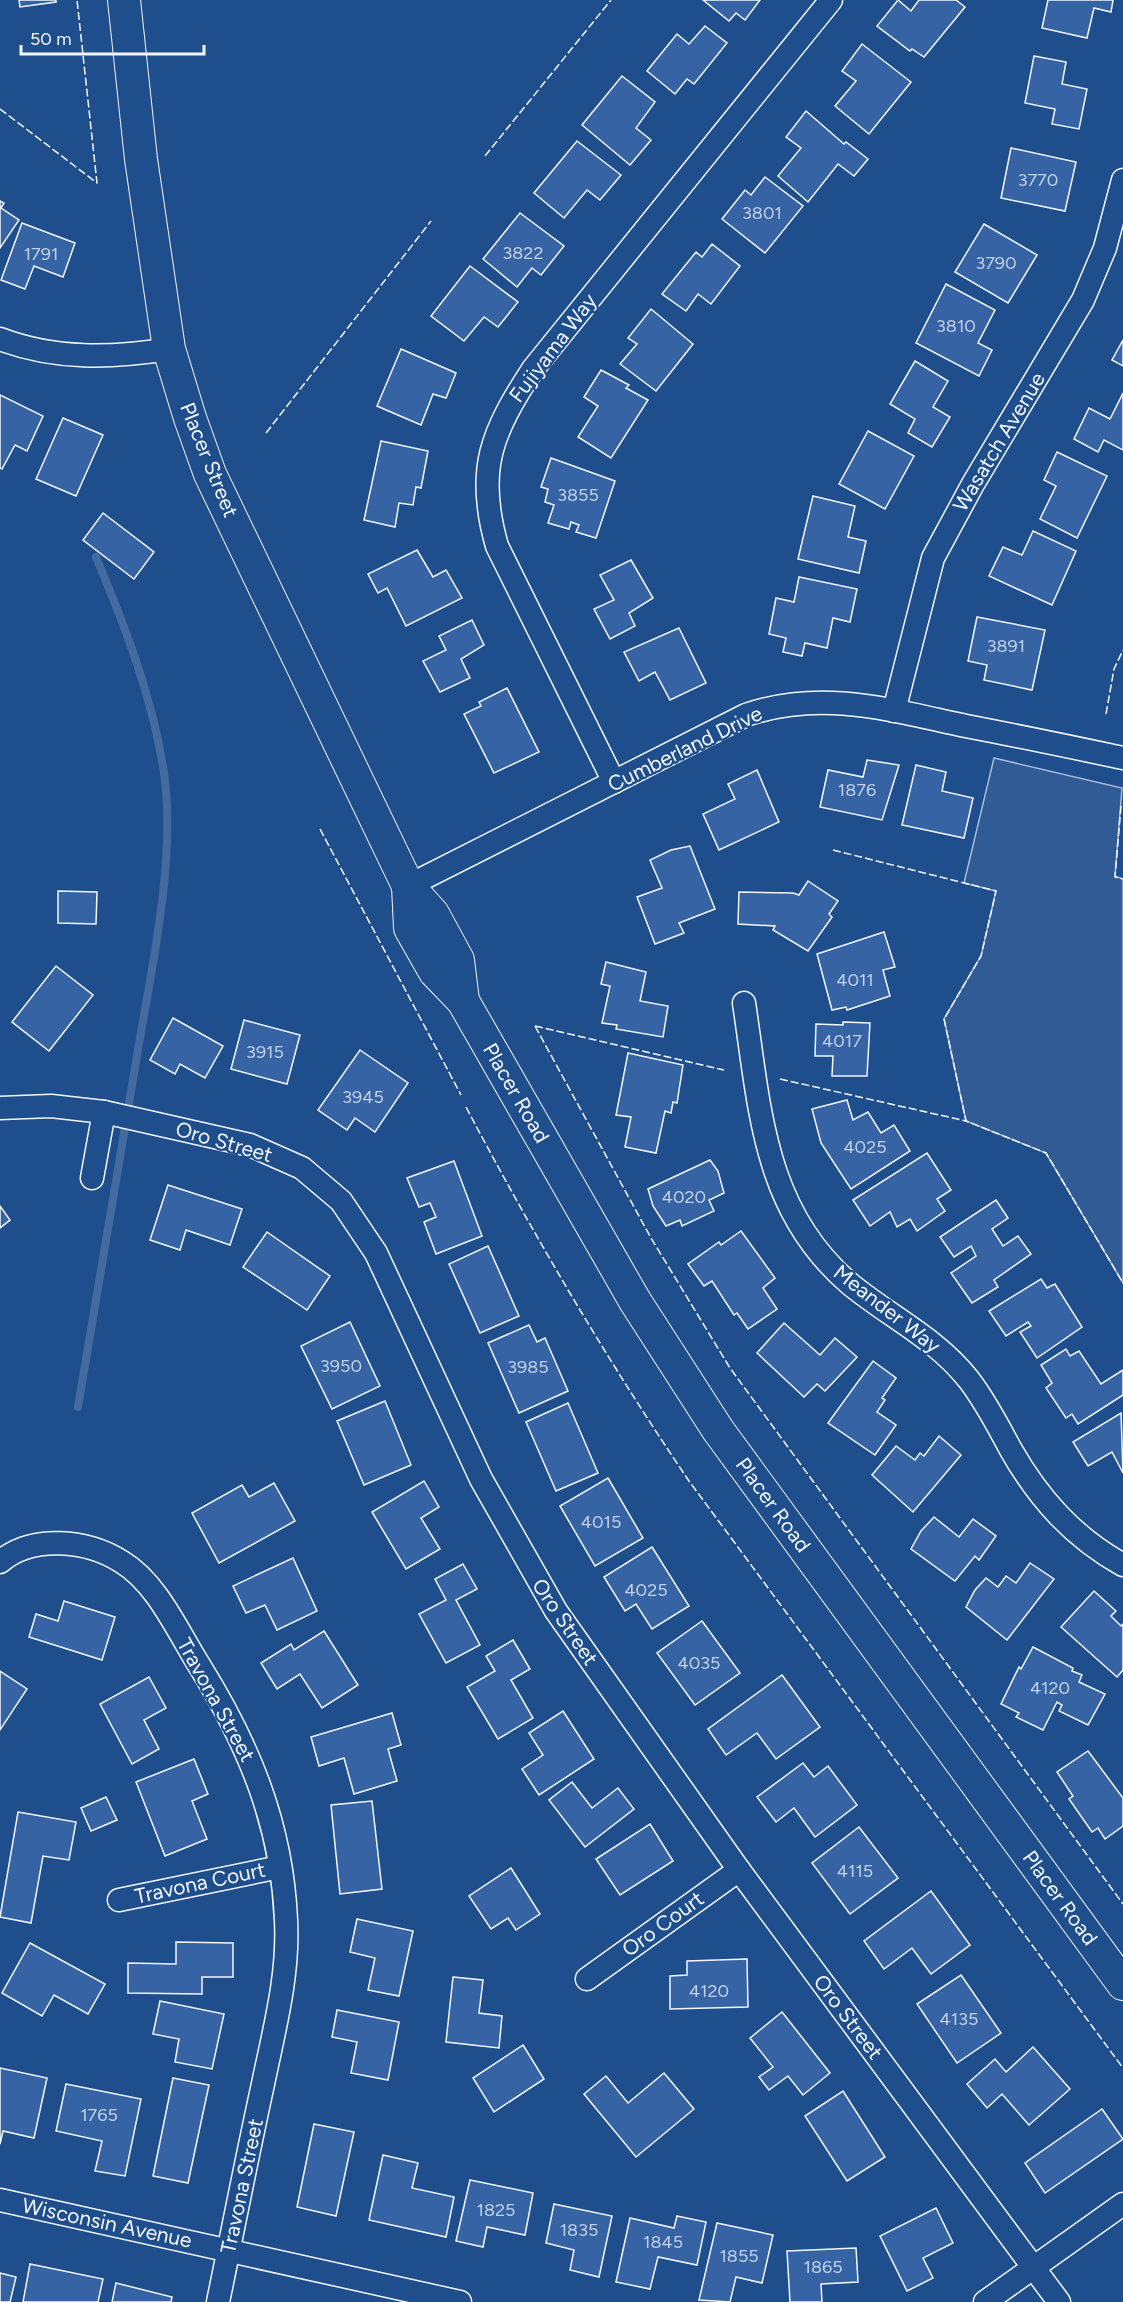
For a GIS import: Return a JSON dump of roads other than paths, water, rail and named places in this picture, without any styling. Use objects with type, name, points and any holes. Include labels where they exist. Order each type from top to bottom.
[{"type":"main road","name":"Placer Street","points":[[124,0],[141,159],[169,349],[190,418],[210,474],[408,886]]},
{"type":"main road","name":"Placer Road","points":[[408,886],[410,928],[435,972],[463,1001],[676,1368],[718,1430],[1123,1984]]},
{"type":"street","name":"Fujiyama Way","points":[[614,782],[497,546],[492,526],[487,482],[492,447],[506,411],[533,369],[831,0]]},
{"type":"street","name":"Wasatch Avenue","points":[[894,711],[933,558],[1083,300],[1105,248],[1123,180]]},
{"type":"street","points":[[0,339],[38,351],[80,356],[124,356],[169,349]]},
{"type":"street","name":"Cumberland Drive","points":[[408,886],[766,708],[816,702],[894,711],[1123,758]]},
{"type":"street","name":"Meander Way","points":[[744,1004],[763,1136],[778,1181],[804,1233],[832,1268],[852,1286],[920,1332],[958,1366],[981,1395],[1026,1475],[1050,1509],[1087,1542],[1123,1565]]},
{"type":"street","name":"Oro Street","points":[[0,1108],[51,1106],[104,1112],[262,1149],[302,1168],[341,1201],[376,1253],[481,1479],[538,1584],[739,1870],[1059,2302]]},
{"type":"street","points":[[92,1178],[104,1112]]},
{"type":"street","name":"Travona Street","points":[[0,1562],[16,1551],[31,1546],[65,1544],[116,1558],[142,1579],[217,1694],[255,1769],[280,1867],[286,1921],[285,1979],[218,2302]]},
{"type":"street","name":"Travona Court","points":[[119,1900],[280,1867]]},
{"type":"street","name":"Oro Court","points":[[587,1979],[739,1870]]},
{"type":"street","name":"Wisconsin Avenue","points":[[0,2200],[460,2302]]},
{"type":"street","points":[[985,2302],[1123,2204]]},
{"type":"waterway","points":[[78,1407],[156,944],[167,838],[164,773],[153,718],[127,636],[96,557]]}]
